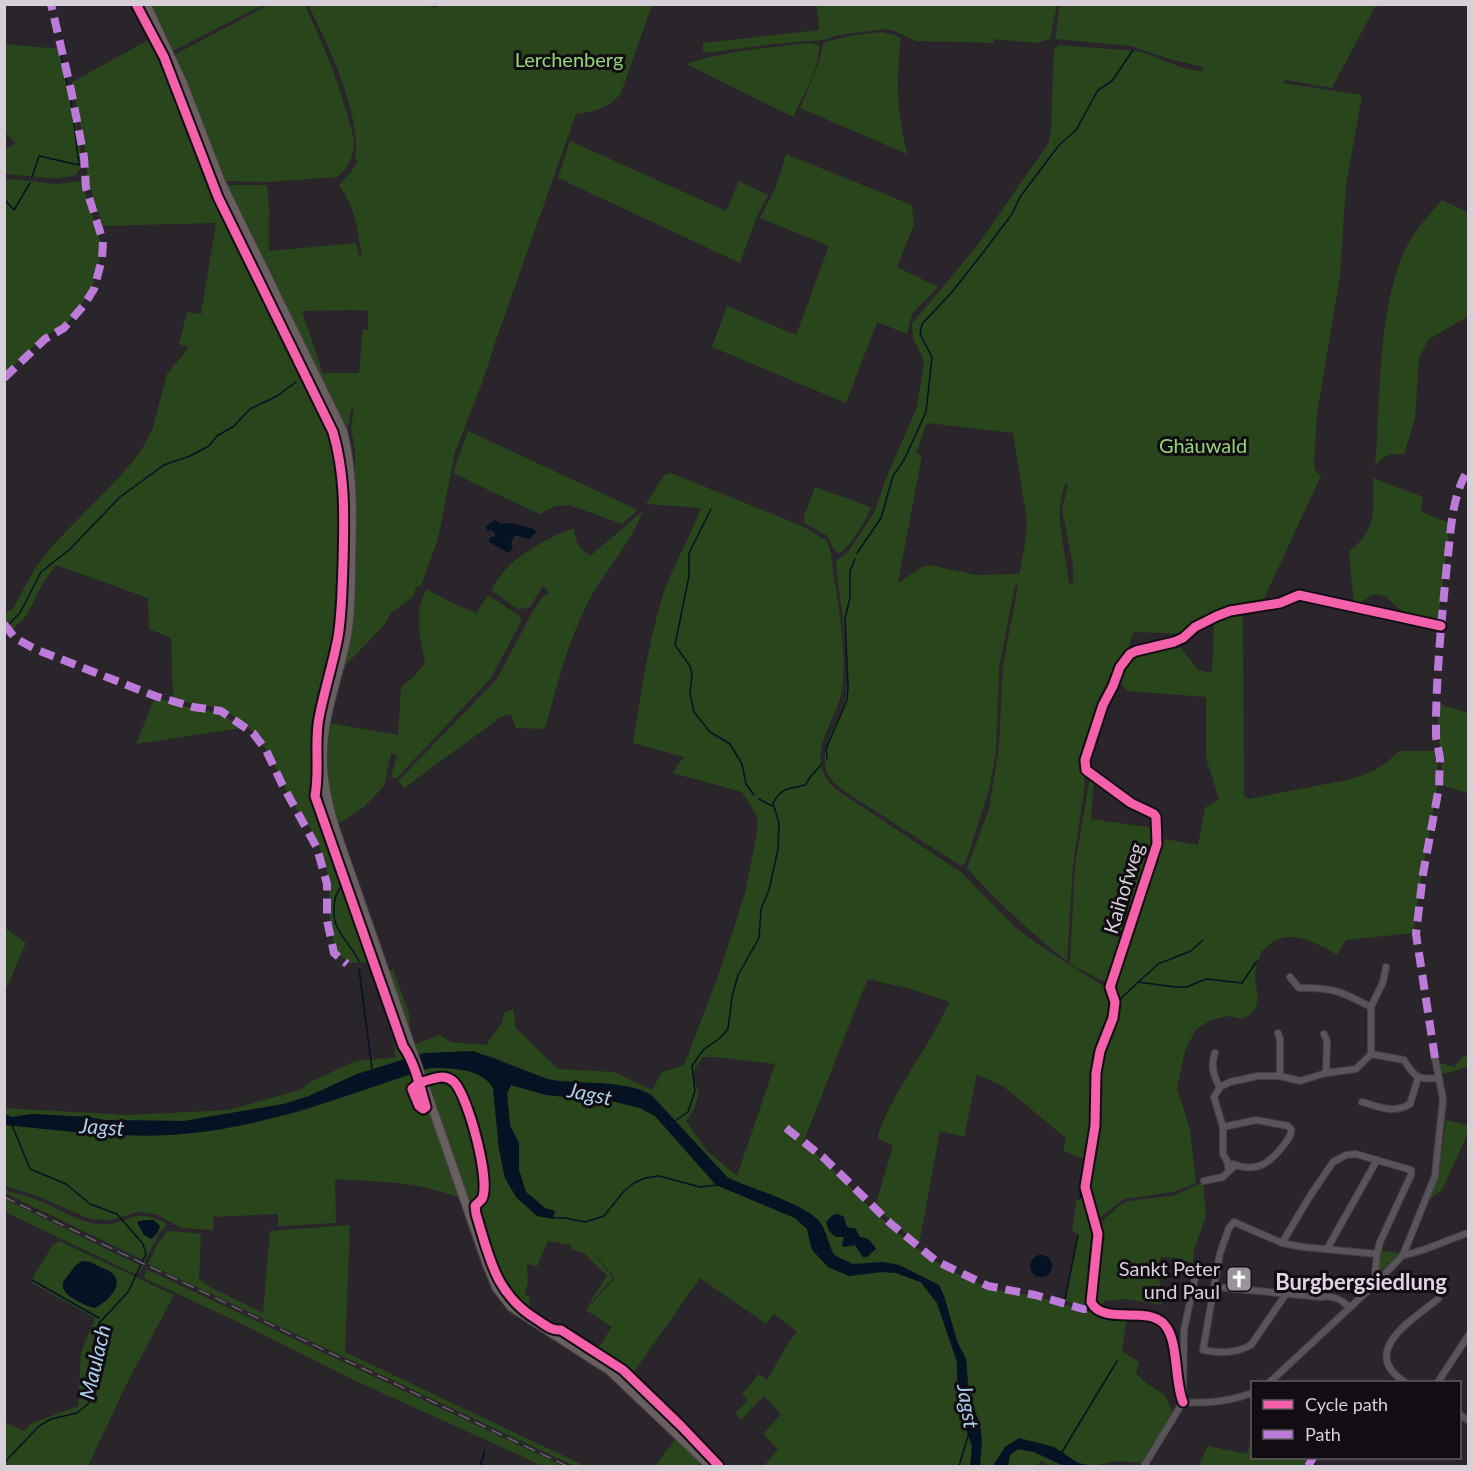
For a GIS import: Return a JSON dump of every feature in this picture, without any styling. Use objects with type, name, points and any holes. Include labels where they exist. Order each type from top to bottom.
[{"type":"main road","points":[[146,4],[182,81],[221,182],[343,431],[350,460],[352,511],[350,615],[324,735],[325,784],[336,828],[424,1089],[493,1280],[502,1296],[518,1313],[610,1371],[710,1467]]},
{"type":"street","name":"Kaihofweg","points":[[1183,1402],[1172,1341],[1166,1325],[1145,1316],[1102,1313],[1091,1302],[1098,1234],[1085,1187],[1095,1126],[1096,1073],[1100,1051],[1113,1018],[1115,1002],[1110,987],[1157,844],[1154,814],[1131,803],[1086,770],[1085,760],[1103,705],[1120,667],[1130,654],[1174,642],[1183,638],[1196,626],[1223,613],[1280,603],[1299,595],[1441,626]]},
{"type":"street","points":[[1223,1127],[1256,1119],[1288,1126],[1292,1134],[1273,1158],[1263,1166],[1250,1168],[1236,1166],[1227,1161],[1222,1154],[1223,1127],[1214,1097],[1220,1087],[1230,1082],[1258,1076],[1280,1076],[1300,1081],[1326,1073],[1356,1069],[1371,1054],[1371,1007],[1383,982],[1386,967]]},
{"type":"street","points":[[1290,977],[1299,988],[1324,987],[1371,1007]]},
{"type":"street","points":[[1278,1033],[1280,1076]]},
{"type":"street","points":[[1324,1034],[1327,1041],[1326,1073]]},
{"type":"street","points":[[1215,1053],[1212,1061],[1215,1079],[1220,1087]]},
{"type":"street","points":[[1371,1054],[1404,1060],[1418,1078],[1439,1078]]},
{"type":"street","points":[[1272,1381],[1403,1255],[1435,1176],[1443,1099],[1436,1058]]},
{"type":"street","points":[[1362,1102],[1390,1110],[1401,1110],[1410,1104],[1418,1078]]},
{"type":"street","points":[[1282,1243],[1333,1162],[1346,1155],[1356,1154],[1407,1167],[1411,1170],[1411,1174],[1380,1242],[1374,1285]]},
{"type":"street","points":[[1327,1250],[1377,1160]]},
{"type":"street","points":[[1227,1161],[1228,1171]]},
{"type":"street","points":[[1204,1181],[1223,1177],[1236,1166]]},
{"type":"street","points":[[1286,1293],[1251,1345],[1223,1353],[1203,1350],[1216,1287],[1220,1253],[1229,1228],[1234,1222],[1282,1243],[1377,1254]]},
{"type":"street","points":[[1403,1255],[1412,1254],[1468,1233]]},
{"type":"street","points":[[1143,1467],[1183,1402],[1184,1330],[1197,1269],[1217,1269]]},
{"type":"street","points":[[1216,1287],[1328,1296],[1341,1299],[1349,1307]]},
{"type":"street","points":[[1400,1381],[1386,1362],[1386,1348],[1405,1326],[1438,1299]]},
{"type":"street","points":[[1439,1381],[1468,1336]]},
{"type":"street","points":[[1183,1402],[1203,1404],[1234,1401],[1251,1393]]},
{"type":"green space","name":"Lerchenberg","points":[[424,4],[436,8],[440,4],[652,5],[621,93],[606,106],[576,114],[482,383],[455,452],[438,539],[421,586],[416,587],[414,596],[391,613],[384,625],[343,668],[350,635],[355,518],[355,451],[351,428],[354,408],[351,410],[348,427],[346,427],[340,419],[226,185],[267,185],[269,251],[356,243],[359,256],[362,256],[352,211],[339,185],[358,161],[355,159],[356,141],[353,122],[334,59],[308,5]],"holes":[[[302,311],[368,311],[368,330],[363,329],[359,373],[323,373]]]},
{"type":"green space","points":[[817,4],[1057,5],[1050,39],[1037,43],[995,39],[994,43],[916,41],[886,29],[839,35],[823,40],[707,53],[703,51],[703,43],[819,30]]},
{"type":"green space","points":[[148,5],[263,5],[173,51]]},
{"type":"green space","points":[[268,5],[305,5],[328,58],[354,141],[350,162],[336,177],[268,182],[224,181],[176,61],[174,55]]},
{"type":"green space","name":"Ghäuwald","points":[[1060,5],[1381,5],[1375,7],[1332,88],[1285,80],[1283,83],[1362,95],[1346,186],[1340,276],[1317,414],[1314,464],[1315,470],[1321,476],[1261,605],[1220,612],[1203,618],[1185,634],[1134,632],[1083,766],[1085,785],[1073,865],[1067,961],[1015,917],[967,868],[989,809],[999,747],[1003,665],[1018,585],[1015,586],[999,668],[996,751],[990,786],[966,862],[961,866],[844,791],[830,777],[825,765],[827,746],[844,703],[847,678],[846,645],[836,564],[837,560],[848,552],[874,513],[887,476],[917,407],[924,360],[913,339],[912,323],[979,243],[1048,144],[1051,128],[1054,49],[1059,45],[1136,51],[1177,66],[1203,71],[1203,67],[1169,59],[1131,46],[1055,39]],"holes":[[[927,423],[1013,433],[1027,521],[1019,574],[976,575],[930,565],[922,567],[898,583],[922,455],[916,453]],[[1066,483],[1068,484],[1062,510],[1073,565],[1073,584],[1069,583],[1060,519],[1060,506]]]},
{"type":"green space","points":[[881,32],[901,38],[898,96],[907,154],[800,108],[818,65],[824,42]]},
{"type":"green space","points":[[152,38],[211,184],[320,406],[333,434],[339,456],[342,489],[340,605],[336,639],[315,729],[316,785],[314,795],[371,962],[350,963],[337,954],[330,923],[327,872],[322,854],[311,830],[287,793],[259,739],[237,718],[222,710],[173,699],[171,638],[149,629],[148,598],[56,565],[43,583],[27,615],[12,630],[5,620],[5,614],[13,608],[36,567],[53,545],[122,474],[141,451],[152,430],[167,374],[189,347],[179,344],[187,312],[201,314],[216,223],[103,226],[88,181],[84,144],[72,82]]},
{"type":"green space","points":[[808,43],[819,45],[819,54],[810,82],[793,117],[686,64],[731,53]]},
{"type":"green space","points":[[5,44],[60,49],[82,158],[76,175],[49,178],[5,174],[5,150],[16,143],[5,133]]},
{"type":"green space","points":[[570,141],[726,211],[739,181],[768,195],[757,216],[740,263],[558,178]]},
{"type":"green space","points":[[786,154],[912,205],[914,225],[897,267],[938,287],[912,314],[907,334],[877,322],[846,403],[712,347],[727,306],[796,335],[829,246],[760,218],[776,187]]},
{"type":"green space","points":[[4,180],[55,184],[82,181],[99,238],[100,250],[92,285],[73,317],[63,327],[47,335],[5,374]]},
{"type":"green space","points":[[217,182],[338,427],[334,430],[227,212],[215,186]]},
{"type":"green space","points":[[1442,200],[1468,212],[1468,316],[1428,340],[1419,358],[1415,419],[1404,454],[1387,456],[1375,467],[1382,348],[1392,286],[1401,259],[1413,236]]},
{"type":"green space","points":[[468,431],[638,510],[622,524],[569,505],[556,506],[539,514],[453,473]]},
{"type":"green space","points":[[335,433],[340,433],[346,469],[348,531],[346,532],[346,482]]},
{"type":"green space","points":[[671,473],[802,526],[827,541],[831,553],[844,657],[839,703],[821,751],[821,763],[825,775],[834,788],[962,873],[1016,928],[1108,989],[1111,995],[1113,1006],[1110,1022],[1095,1061],[1093,1118],[1086,1160],[1063,1151],[1066,1138],[1004,1087],[977,1074],[964,1137],[940,1131],[919,1245],[875,1207],[893,1146],[877,1138],[892,1103],[932,1036],[949,1002],[914,990],[868,979],[803,1143],[903,1237],[956,1273],[998,1290],[1031,1295],[1094,1312],[1127,1317],[1122,1351],[1139,1362],[1136,1373],[1146,1383],[1165,1395],[1173,1414],[1142,1463],[1118,1461],[1092,1466],[1078,1463],[1054,1447],[1005,1447],[993,1466],[980,1466],[980,1424],[969,1396],[966,1359],[957,1341],[939,1285],[899,1265],[853,1264],[834,1255],[812,1215],[727,1177],[652,1095],[640,1089],[603,1083],[560,1082],[490,1056],[425,1053],[417,1055],[413,1045],[440,1035],[451,1042],[486,1045],[502,1023],[504,1013],[513,1009],[516,1028],[558,1069],[614,1072],[652,1090],[662,1072],[684,1065],[720,971],[745,893],[757,833],[757,816],[742,792],[672,773],[684,757],[633,743],[656,619],[669,578],[701,508],[646,504],[664,475]],"holes":[[[703,1057],[775,1064],[737,1176],[707,1151],[686,1121],[694,1109],[699,1093],[694,1075]],[[838,1214],[844,1217],[846,1225],[876,1249],[863,1258],[855,1245],[844,1247],[842,1245],[844,1237],[836,1237],[829,1231],[826,1222],[833,1215]]]},
{"type":"green space","points":[[1373,478],[1423,497],[1421,512],[1450,523],[1438,621],[1406,615],[1385,596],[1374,594],[1354,606],[1349,552],[1365,535],[1372,518]]},
{"type":"green space","points":[[815,487],[871,507],[853,539],[839,553],[835,551],[826,535],[804,523],[804,516]]},
{"type":"green space","points":[[643,511],[631,536],[593,594],[579,621],[545,729],[516,728],[511,714],[501,717],[404,788],[398,781],[497,679],[530,616],[542,597],[549,593],[544,585],[529,608],[518,609],[491,590],[506,569],[518,558],[542,543],[574,529],[579,545],[590,556]]},
{"type":"green space","points":[[345,535],[349,537],[347,615],[342,646],[326,706],[321,783],[324,805],[376,954],[375,960],[317,796],[319,784],[318,732],[343,622]]},
{"type":"green space","points":[[426,589],[476,613],[488,595],[520,616],[521,622],[491,678],[396,779],[391,777],[397,755],[391,753],[384,786],[364,807],[340,823],[330,803],[328,789],[327,760],[330,723],[398,735],[401,687],[425,663],[419,632],[419,608]]},
{"type":"green space","points":[[1243,611],[1244,796],[1248,799],[1352,779],[1377,768],[1399,751],[1437,751],[1438,783],[1414,933],[1346,940],[1337,955],[1311,941],[1295,937],[1277,940],[1261,952],[1255,973],[1258,1001],[1254,1010],[1242,1019],[1228,1016],[1211,1020],[1196,1029],[1185,1051],[1177,1088],[1190,1129],[1196,1183],[1174,1192],[1124,1199],[1096,1221],[1087,1195],[1097,1070],[1113,1023],[1113,984],[1159,838],[1198,845],[1205,808],[1219,799],[1206,758],[1206,697],[1127,691],[1118,681],[1133,654],[1177,643],[1198,670],[1212,673],[1214,619]]},
{"type":"green space","points":[[155,697],[182,706],[220,713],[242,728],[136,744]]},
{"type":"green space","points":[[1438,704],[1468,713],[1468,793],[1443,786]]},
{"type":"green space","points":[[1090,776],[1094,779],[1091,819],[1154,828],[1155,845],[1110,980],[1103,981],[1070,964],[1075,865]]},
{"type":"green space","points":[[5,928],[26,943],[5,991]]},
{"type":"green space","points":[[393,970],[409,1013],[410,1029],[389,973]]},
{"type":"green space","points":[[397,1036],[409,1058],[357,1074],[309,1096],[284,1104],[184,1121],[104,1120],[32,1114],[11,1117],[5,1114],[4,1108],[129,1115],[228,1110],[300,1090],[312,1081],[356,1061],[396,1057],[393,1038]]},
{"type":"green space","points":[[1463,1056],[1468,1056],[1468,1067],[1440,1075],[1437,1062],[1454,1067]]},
{"type":"green space","points":[[430,1068],[465,1070],[488,1081],[493,1088],[499,1149],[505,1178],[545,1208],[526,1192],[519,1170],[519,1143],[510,1126],[507,1093],[511,1085],[546,1095],[616,1102],[640,1108],[655,1116],[716,1185],[795,1218],[807,1229],[812,1250],[849,1276],[882,1272],[896,1273],[920,1282],[937,1303],[957,1362],[957,1385],[972,1446],[970,1466],[764,1466],[778,1449],[763,1434],[781,1414],[764,1396],[741,1420],[735,1413],[748,1400],[742,1394],[759,1374],[767,1380],[797,1332],[774,1314],[766,1324],[700,1278],[631,1376],[588,1344],[570,1334],[598,1348],[612,1327],[586,1310],[615,1278],[593,1252],[613,1278],[586,1308],[607,1276],[584,1253],[571,1249],[571,1245],[548,1241],[537,1266],[527,1264],[528,1281],[525,1295],[529,1297],[531,1313],[519,1307],[509,1297],[494,1271],[477,1213],[484,1195],[484,1181],[476,1132],[466,1099],[460,1087],[451,1077],[441,1075],[427,1077],[424,1070]]},
{"type":"green space","points":[[414,1073],[415,1084],[419,1084],[424,1094],[460,1198],[413,1185],[335,1179],[336,1223],[278,1226],[278,1214],[213,1217],[213,1230],[181,1228],[156,1214],[138,1212],[111,1220],[90,1219],[35,1195],[5,1186],[4,1125],[113,1135],[170,1135],[239,1126],[299,1112]]},
{"type":"green space","points":[[439,1078],[448,1078],[454,1084],[475,1140],[480,1185],[478,1200],[468,1204],[427,1083]]},
{"type":"green space","points":[[1446,1120],[1468,1125],[1468,1133],[1442,1190],[1429,1200],[1438,1170]]},
{"type":"green space","points":[[1203,1182],[1206,1216],[1194,1250],[1193,1264],[1177,1258],[1161,1257],[1158,1268],[1162,1305],[1124,1299],[1104,1301],[1101,1311],[1093,1303],[1097,1226],[1120,1205],[1129,1201],[1175,1195]]},
{"type":"green space","points":[[4,1190],[38,1200],[91,1223],[115,1223],[137,1216],[145,1216],[165,1223],[166,1227],[160,1231],[145,1261],[5,1193]]},
{"type":"green space","points":[[1083,1198],[1095,1229],[1089,1298],[1087,1305],[1083,1307],[1066,1301],[1077,1234],[1072,1230],[1077,1200]]},
{"type":"green space","points":[[5,1199],[143,1267],[138,1274],[135,1274],[5,1212]]},
{"type":"green space","points":[[350,1225],[345,1352],[585,1466],[574,1466],[148,1264],[166,1232],[201,1234],[199,1279],[212,1288],[263,1313],[270,1231]]},
{"type":"green space","points":[[59,1241],[174,1295],[127,1383],[88,1466],[5,1466],[4,1422],[24,1431],[32,1423],[78,1406],[81,1353],[95,1318],[30,1282],[53,1245]],"holes":[[[89,1261],[114,1275],[91,1307],[72,1298],[63,1286],[63,1281]]]},
{"type":"green space","points":[[1380,1250],[1399,1253],[1378,1274]]},
{"type":"green space","points":[[146,1269],[563,1466],[541,1466],[358,1382],[144,1278]]},
{"type":"green space","points":[[676,1438],[701,1464],[700,1466],[655,1466]]},
{"type":"green space","points":[[1251,1440],[1251,1459],[1311,1459],[1306,1466],[1198,1466],[1208,1446],[1247,1454]]},
{"type":"green space","points":[[1017,1449],[1034,1452],[1064,1466],[1051,1466],[1041,1461],[1037,1466],[1008,1466],[1010,1455]]},
{"type":"water","points":[[495,520],[501,524],[514,524],[534,529],[536,532],[529,539],[515,535],[511,543],[513,549],[508,553],[489,542],[489,538],[495,536],[495,533],[491,530],[487,531],[486,526]]},
{"type":"water","name":"Jagst","points":[[473,1051],[547,1079],[626,1086],[651,1095],[727,1177],[792,1204],[815,1217],[824,1228],[834,1255],[853,1264],[883,1262],[899,1265],[939,1285],[957,1341],[966,1359],[969,1396],[980,1424],[982,1442],[980,1466],[970,1466],[972,1446],[958,1406],[957,1362],[937,1303],[921,1282],[896,1273],[882,1272],[849,1276],[828,1267],[812,1250],[807,1229],[795,1218],[716,1185],[655,1116],[640,1108],[616,1102],[546,1095],[511,1085],[507,1093],[510,1126],[519,1143],[519,1170],[526,1192],[545,1208],[555,1211],[553,1219],[537,1216],[516,1197],[505,1178],[499,1149],[493,1088],[481,1076],[465,1070],[430,1068],[302,1110],[203,1132],[128,1135],[5,1125],[4,1114],[12,1117],[32,1114],[104,1120],[184,1121],[284,1104],[309,1096],[357,1074],[425,1053]]},
{"type":"water","points":[[838,1214],[844,1217],[849,1228],[855,1228],[860,1237],[870,1240],[876,1249],[863,1257],[855,1245],[844,1247],[842,1245],[844,1237],[836,1237],[829,1231],[826,1222],[833,1215]]},
{"type":"water","points":[[154,1220],[160,1226],[157,1234],[151,1239],[144,1235],[137,1222]]},
{"type":"water","points":[[1041,1255],[1049,1258],[1052,1266],[1049,1274],[1041,1277],[1033,1274],[1030,1266],[1033,1258]]},
{"type":"water","points":[[82,1261],[107,1270],[116,1279],[117,1284],[112,1294],[95,1308],[72,1298],[63,1287],[63,1283]]},
{"type":"water","points":[[1019,1438],[1054,1447],[1078,1463],[1092,1466],[1064,1466],[1034,1452],[1018,1449],[1010,1455],[1008,1466],[993,1466],[1005,1447]]},
{"type":"waterway","points":[[32,177],[39,156],[79,165],[72,108],[60,50]]},
{"type":"waterway","points":[[857,553],[881,518],[893,476],[904,460],[926,412],[932,357],[920,334],[922,324],[952,292],[985,250],[1012,214],[1020,197],[1059,145],[1076,130],[1098,90],[1112,81],[1133,50]]},
{"type":"waterway","points":[[4,199],[14,210],[30,183]]},
{"type":"waterway","points":[[4,629],[20,613],[41,572],[70,549],[120,497],[164,465],[190,456],[209,446],[217,436],[234,426],[250,409],[277,396],[296,382]]},
{"type":"waterway","points":[[711,509],[689,553],[689,576],[675,645],[690,666],[692,675],[690,693],[694,712],[710,732],[730,744],[742,764],[746,784],[754,795]]},
{"type":"waterway","points":[[827,759],[826,749],[847,700],[845,618],[850,598],[850,571],[855,559]]},
{"type":"waterway","points":[[675,1121],[688,1112],[695,1091],[692,1066],[704,1049],[719,1039],[728,1029],[732,997],[738,975],[759,938],[761,909],[769,890],[778,849],[779,823],[773,803],[783,791],[805,785],[821,765]]},
{"type":"waterway","points":[[759,799],[772,806]]},
{"type":"waterway","points":[[325,833],[343,882],[336,895],[334,918],[340,932],[359,961]]},
{"type":"waterway","points":[[1118,1001],[1158,964],[1191,951],[1203,940]]},
{"type":"waterway","points":[[1138,982],[1175,987],[1187,987],[1206,979],[1242,983],[1257,961]]},
{"type":"waterway","points":[[359,969],[372,1069]]},
{"type":"waterway","points":[[1093,1070],[1096,1054]]},
{"type":"waterway","points":[[1080,1198],[1092,1123]]},
{"type":"waterway","name":"Maulach","points":[[4,1463],[39,1426],[51,1419],[77,1413],[88,1404],[91,1397],[93,1347],[99,1323],[128,1292],[146,1254],[143,1244],[117,1214],[90,1204],[66,1184],[30,1169],[12,1125]]},
{"type":"waterway","points":[[552,1218],[585,1222],[604,1216],[624,1191],[645,1178],[659,1176],[700,1187],[718,1185]]},
{"type":"waterway","points":[[1065,1299],[1078,1235]]},
{"type":"waterway","points":[[32,1280],[99,1318]]},
{"type":"waterway","points":[[1062,1452],[1117,1361]]},
{"type":"waterway","name":"Jagst","points":[[959,1466],[968,1436]]},
{"type":"waterway","points":[[480,1466],[485,1450]]},
{"type":"railway","points":[[4,1197],[567,1466]]},
{"type":"marked path","points":[[4,378],[45,339],[64,328],[84,305],[94,289],[102,259],[103,241],[86,188],[84,157],[51,4]]},
{"type":"marked path","points":[[1435,1058],[1416,934],[1423,874],[1439,787],[1440,758],[1436,737],[1437,698],[1451,528],[1458,492],[1468,470]]},
{"type":"marked path","points":[[4,624],[15,638],[35,649],[155,696],[193,707],[221,711],[253,733],[266,750],[317,848],[327,884],[327,920],[334,953],[347,964]]},
{"type":"marked path","points":[[786,1128],[824,1158],[890,1223],[936,1261],[988,1286],[1035,1295],[1083,1309],[1097,1309]]},
{"type":"marked path","points":[[1308,1466],[1312,1459]]},
{"type":"cycle path","points":[[136,4],[164,57],[218,197],[333,432],[340,465],[343,498],[342,601],[338,637],[318,728],[315,796],[403,1046],[417,1075],[419,1083],[426,1107],[423,1109],[419,1106],[412,1089],[416,1085],[418,1084],[421,1082],[423,1081],[443,1077],[449,1078],[460,1090],[481,1158],[484,1189],[482,1199],[475,1206],[476,1214],[490,1259],[502,1286],[511,1298],[545,1325],[561,1330],[623,1370],[719,1466]]},
{"type":"cycle path","points":[[1183,1402],[1172,1340],[1164,1324],[1147,1316],[1105,1313],[1091,1302],[1098,1234],[1085,1187],[1095,1126],[1096,1073],[1100,1051],[1113,1018],[1115,1002],[1110,987],[1157,844],[1154,814],[1131,803],[1086,770],[1085,760],[1103,705],[1120,667],[1130,654],[1174,642],[1183,638],[1195,627],[1230,611],[1280,603],[1299,595],[1441,626]]},
{"type":"place","name":"Sankt Peter und Paul","points":[[1239,1279]]},
{"type":"district","name":"Burgbergsiedlung","points":[[1361,1281]]}]
